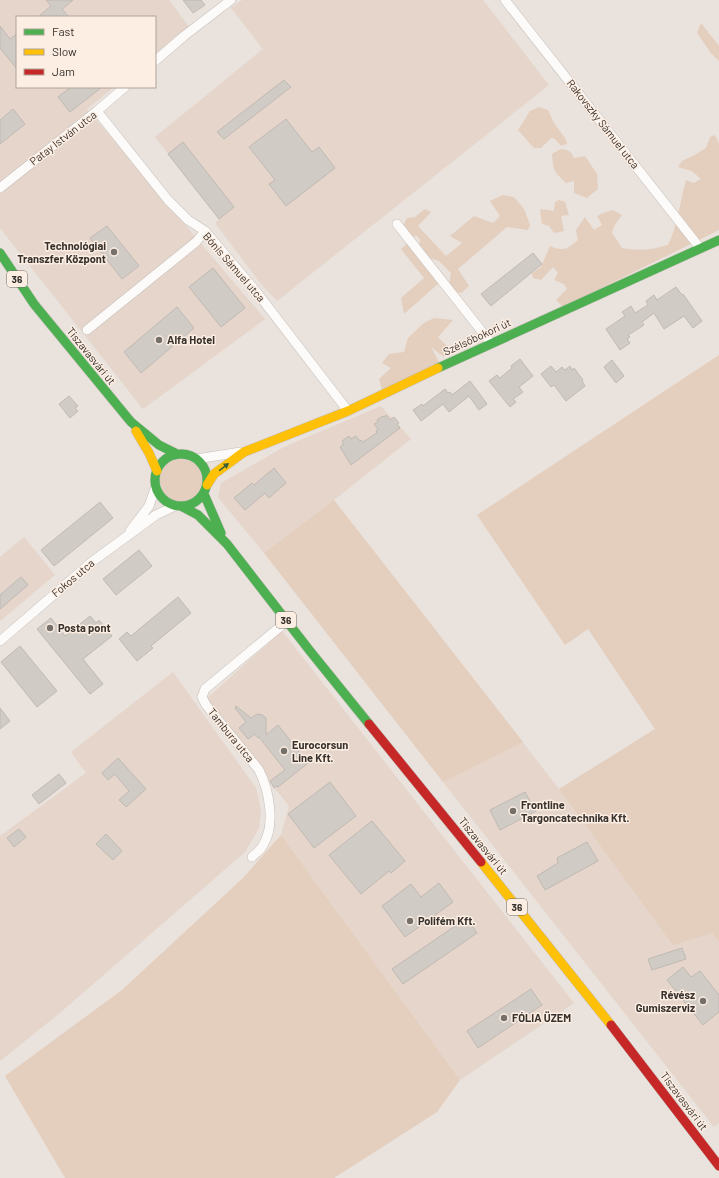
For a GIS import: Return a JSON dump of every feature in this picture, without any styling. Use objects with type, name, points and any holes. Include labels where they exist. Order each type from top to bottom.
[{"type":"main road","name":"Szélsőbokori út","points":[[205,489],[214,474],[244,452],[348,411],[491,343],[719,240]]},
{"type":"main road","name":"Tiszavasvári út","points":[[0,253],[34,304],[84,367],[131,422]]},
{"type":"main road","name":"Tiszavasvári út","points":[[0,268],[34,304]]},
{"type":"main road","name":"36","points":[[131,422],[159,445],[177,454],[191,456],[204,468],[207,479],[205,489],[226,544]]},
{"type":"main road","name":"36","points":[[131,422],[157,470],[155,481],[156,486],[163,499],[168,503],[198,515],[226,544]]},
{"type":"main road","points":[[157,470],[167,458],[177,454]]},
{"type":"main road","points":[[178,506],[196,502],[205,489]]},
{"type":"main road","name":"Tiszavasvári út","points":[[226,544],[585,991],[719,1166]]},
{"type":"street","points":[[156,60],[184,36],[231,0]]},
{"type":"street","name":"Rakovszky Sámuel utca","points":[[504,0],[700,248]]},
{"type":"street","name":"Patay István utca","points":[[0,188],[124,88]]},
{"type":"street","name":"Bónis Sámuel utca","points":[[97,111],[168,200],[188,220],[205,231],[277,316],[348,411]]},
{"type":"street","points":[[397,224],[491,343]]},
{"type":"street","points":[[87,330],[196,242],[205,231]]},
{"type":"street","points":[[196,459],[244,452]]},
{"type":"street","points":[[125,538],[149,506],[156,486]]},
{"type":"street","name":"Fokos utca","points":[[0,641],[93,561],[167,509],[178,506]]},
{"type":"street","name":"Tambura utca","points":[[252,857],[264,845],[269,825],[270,812],[264,780],[259,770],[210,710],[202,697],[205,689],[287,621]]},
{"type":"shaded area","points":[[0,0],[169,0],[189,27],[156,53],[156,16],[16,16],[16,88],[113,88],[87,109],[265,319],[143,409],[0,228]]},
{"type":"shaded area","points":[[242,0],[483,0],[549,85],[277,301],[261,284],[215,223],[219,219],[155,137],[263,49],[231,8]]},
{"type":"shaded area","points":[[701,23],[719,46],[719,61],[711,53],[697,33]]},
{"type":"shaded area","points":[[539,107],[548,110],[567,144],[561,146],[555,139],[551,138],[541,148],[534,148],[518,130],[530,111]]},
{"type":"shaded area","points":[[715,135],[719,144],[719,230],[563,307],[556,300],[567,289],[564,284],[554,280],[558,273],[553,267],[541,280],[533,278],[532,273],[541,267],[550,246],[565,249],[578,240],[576,230],[585,217],[594,230],[602,225],[597,216],[613,210],[622,215],[614,226],[612,233],[622,248],[645,250],[668,245],[677,222],[686,180],[694,183],[701,179],[692,171],[678,167],[682,161],[706,148],[710,137]]},
{"type":"shaded area","points":[[561,149],[569,151],[574,158],[585,156],[597,174],[598,189],[587,198],[574,193],[574,181],[566,183],[555,170],[552,154]]},
{"type":"shaded area","points":[[503,195],[514,197],[524,209],[530,225],[528,230],[507,227],[458,269],[469,286],[461,293],[448,290],[451,273],[439,261],[425,257],[419,249],[420,239],[417,236],[407,237],[401,230],[407,218],[415,217],[425,209],[431,212],[418,226],[446,256],[462,243],[450,236],[474,216],[493,223],[500,216],[490,201]]},
{"type":"shaded area","points":[[559,200],[565,202],[569,215],[561,216],[564,231],[554,233],[549,226],[542,224],[540,209],[554,211],[555,202]]},
{"type":"shaded area","points":[[408,243],[439,283],[404,314],[401,298],[424,278],[401,249]]},
{"type":"shaded area","points":[[434,318],[453,320],[438,337],[450,349],[444,357],[431,347],[440,364],[382,390],[379,379],[391,368],[382,363],[389,354],[404,352],[408,338],[424,323]]},
{"type":"shaded area","points":[[719,355],[719,942],[712,933],[673,945],[559,789],[655,729],[588,629],[565,645],[477,515]]},
{"type":"shaded area","points":[[381,406],[411,439],[264,553],[218,497],[221,483],[284,447]]},
{"type":"shaded area","points":[[181,459],[196,465],[202,480],[196,495],[181,501],[166,495],[160,480],[166,465]]},
{"type":"shaded area","points":[[334,500],[523,742],[443,782],[264,553]]},
{"type":"shaded area","points":[[24,537],[55,575],[0,621],[0,557]]},
{"type":"shaded area","points":[[282,631],[574,1003],[460,1080],[281,835],[289,806],[205,700]]},
{"type":"shaded area","points":[[173,672],[256,788],[261,810],[259,828],[245,852],[61,1012],[0,1061],[0,836],[86,773],[71,752]]},
{"type":"shaded area","points":[[521,740],[673,944],[712,933],[719,942],[719,1123],[714,1127],[443,782]]},
{"type":"shaded area","points":[[281,835],[460,1080],[437,1112],[334,1178],[65,1178],[5,1076],[122,990],[243,878]]},
{"type":"building","points":[[46,0],[73,0],[62,9],[68,16],[39,16],[51,6]]},
{"type":"building","points":[[183,0],[201,0],[205,5],[193,13]]},
{"type":"building","points":[[0,26],[10,39],[16,35],[16,68],[0,48]]},
{"type":"building","points":[[284,80],[291,87],[224,139],[217,132]]},
{"type":"building","points":[[70,88],[101,88],[70,112],[58,97]]},
{"type":"building","points":[[13,109],[25,124],[0,144],[0,120]]},
{"type":"building","points":[[286,119],[312,152],[319,147],[335,168],[286,206],[269,184],[275,180],[249,147]]},
{"type":"building","points":[[183,142],[234,207],[219,219],[168,154]]},
{"type":"building","name":"Technológiai Transzfer Központ","points":[[107,226],[139,266],[122,279],[90,238]]},
{"type":"building","points":[[533,253],[542,264],[491,306],[481,294]]},
{"type":"building","points":[[213,268],[245,308],[221,327],[189,287]]},
{"type":"building","points":[[676,287],[682,295],[683,294],[702,321],[693,328],[684,316],[664,329],[654,313],[642,322],[644,325],[628,335],[630,337],[627,339],[630,343],[620,350],[606,329],[625,316],[622,312],[631,306],[635,313],[648,305],[646,301],[654,295],[657,300]]},
{"type":"building","name":"Alfa Hotel","points":[[177,307],[194,328],[141,373],[124,352]]},
{"type":"building","points":[[520,359],[533,376],[519,387],[523,392],[513,399],[516,402],[510,407],[489,381],[497,375],[500,378]]},
{"type":"building","points":[[612,360],[624,376],[616,383],[604,367]]},
{"type":"building","points":[[551,366],[556,372],[562,367],[565,370],[570,366],[572,370],[574,368],[583,380],[582,381],[585,386],[566,401],[554,385],[551,387],[541,374]]},
{"type":"building","points":[[470,381],[487,404],[479,410],[469,396],[449,412],[443,404],[421,421],[413,410],[422,404],[423,406],[445,389],[452,395]]},
{"type":"building","points":[[69,396],[78,406],[75,408],[78,411],[70,418],[59,404]]},
{"type":"building","points":[[386,415],[390,420],[394,417],[399,423],[397,424],[400,428],[351,465],[340,447],[344,444],[342,441],[349,436],[351,439],[356,436],[363,442],[377,433],[376,431],[378,429],[374,424],[378,422],[377,420]]},
{"type":"building","points":[[274,468],[286,483],[269,498],[265,493],[245,510],[234,498],[252,483],[254,485]]},
{"type":"building","points":[[100,502],[113,518],[54,566],[41,550]]},
{"type":"building","points":[[139,550],[152,566],[116,595],[103,579]]},
{"type":"building","points":[[21,577],[28,585],[0,609],[0,595]]},
{"type":"building","points":[[178,597],[191,613],[151,646],[153,648],[137,661],[119,639],[127,632],[131,636]]},
{"type":"building","points":[[90,616],[96,623],[99,620],[112,636],[83,659],[103,684],[90,694],[37,629],[51,618],[65,636]]},
{"type":"building","points":[[20,646],[57,691],[37,707],[1,662]]},
{"type":"building","name":"Eurocorsun Line Kft.","points":[[236,706],[251,718],[257,714],[266,718],[266,735],[278,725],[308,763],[278,787],[277,786],[274,788],[270,781],[285,770],[259,737],[258,738],[255,734],[248,739],[239,728],[246,722],[235,708]]},
{"type":"building","points":[[0,708],[10,721],[0,729]]},
{"type":"building","points":[[118,758],[146,789],[126,807],[119,800],[129,791],[115,774],[108,780],[102,773]]},
{"type":"building","points":[[59,774],[66,783],[39,804],[32,795]]},
{"type":"building","points":[[330,782],[356,816],[314,848],[288,814]]},
{"type":"building","name":"Frontline Targoncatechnika Kft.","points":[[525,792],[536,811],[500,830],[490,810]]},
{"type":"building","points":[[372,821],[405,861],[391,873],[389,871],[361,894],[329,855]]},
{"type":"building","points":[[19,829],[26,837],[14,847],[7,838]]},
{"type":"building","points":[[106,834],[122,851],[113,860],[96,844]]},
{"type":"building","points":[[587,842],[598,861],[545,890],[537,876],[558,863],[557,858]]},
{"type":"building","name":"Polifém Kft.","points":[[439,883],[453,902],[405,937],[382,906],[411,884],[421,897]]},
{"type":"building","points":[[467,918],[477,933],[403,984],[392,969]]},
{"type":"building","points":[[682,948],[686,959],[652,970],[648,959]]},
{"type":"building","points":[[683,967],[691,977],[700,971],[719,995],[719,1012],[703,1025],[667,980]]},
{"type":"building","name":"FÓLIA ÜZEM","points":[[531,989],[542,1005],[478,1048],[467,1031]]},
{"type":"traffic: fast","points":[[438,368],[719,240]]},
{"type":"traffic: fast","points":[[0,253],[34,304],[131,422],[159,445],[177,454]]},
{"type":"traffic: fast","points":[[176,454],[186,454],[195,458],[203,466],[207,475],[207,480],[207,485],[203,494],[195,502],[186,506],[176,506],[167,502],[159,494],[155,485],[155,475],[159,466],[167,458],[176,454]]},
{"type":"traffic: fast","points":[[204,494],[221,533]]},
{"type":"traffic: fast","points":[[181,506],[198,515],[227,544],[369,724]]},
{"type":"traffic: slow","points":[[207,485],[214,474],[244,452],[348,411],[438,368]]},
{"type":"traffic: slow","points":[[136,431],[149,453],[157,471]]},
{"type":"traffic: slow","points":[[481,862],[611,1025]]},
{"type":"traffic: jam","points":[[369,724],[481,862]]},
{"type":"traffic: jam","points":[[611,1025],[719,1166]]},
{"type":"place","name":"Technológiai Transzfer Központ","points":[[114,252]]},
{"type":"place","name":"Alfa Hotel","points":[[159,340]]},
{"type":"place","name":"Posta pont","points":[[50,628]]},
{"type":"place","name":"Eurocorsun Line Kft.","points":[[284,751]]},
{"type":"place","name":"Frontline Targoncatechnika Kft.","points":[[513,811]]},
{"type":"place","name":"Polifém Kft.","points":[[410,921]]},
{"type":"place","name":"Révész Gumiszerviz","points":[[703,1001]]},
{"type":"place","name":"FÓLIA ÜZEM","points":[[504,1018]]}]
